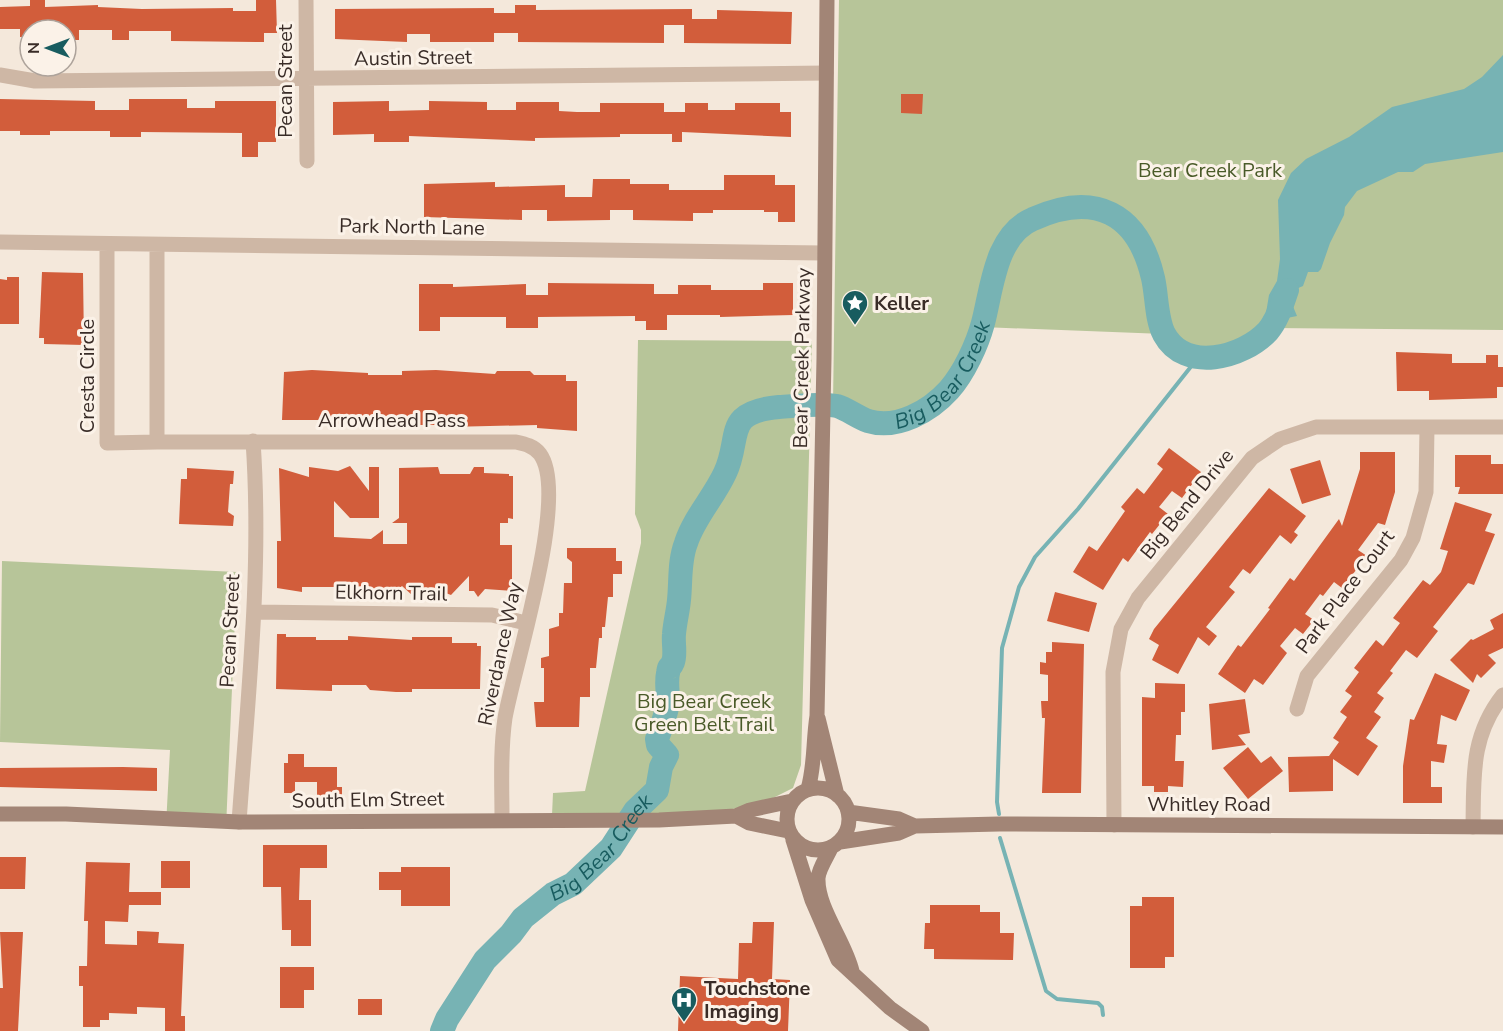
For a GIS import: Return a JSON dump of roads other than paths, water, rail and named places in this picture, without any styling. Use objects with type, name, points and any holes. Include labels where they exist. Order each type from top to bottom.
[{"type":"street","name":"Pecan Street","points":[[306,0],[307,161]]},
{"type":"street","name":"Bear Creek Parkway","points":[[808,789],[813,769],[813,741],[817,716],[823,431],[827,0]]},
{"type":"street","name":"Austin Street","points":[[0,75],[36,81],[826,73]]},
{"type":"street","name":"Park North Lane","points":[[0,243],[824,253]]},
{"type":"street","name":"Cresta Circle","points":[[107,244],[107,443],[157,441]]},
{"type":"street","points":[[157,245],[157,441]]},
{"type":"street","name":"Big Bend Drive","points":[[1114,825],[1113,657],[1121,629],[1138,598],[1241,469],[1272,443],[1298,432],[1324,426],[1503,427]]},
{"type":"street","name":"Park Place Court","points":[[1297,709],[1307,676],[1401,560],[1413,538],[1426,492],[1427,427]]},
{"type":"street","name":"Arrowhead Pass","points":[[157,441],[516,441],[530,445],[539,452],[546,464],[546,535]]},
{"type":"street","name":"Pecan Street","points":[[239,822],[254,612],[253,441]]},
{"type":"street","name":"Riverdance Way","points":[[501,819],[505,716],[542,562],[546,535]]},
{"type":"street","name":"Elkhorn Trail","points":[[254,612],[492,615],[526,623]]},
{"type":"street","points":[[1473,827],[1477,744],[1484,724],[1503,695]]},
{"type":"street","name":"Bear Creek Parkway","points":[[817,716],[826,743],[837,795]]},
{"type":"street","points":[[852,971],[848,954],[826,910],[818,878],[849,823],[848,812],[837,795],[828,790],[808,789],[792,801],[786,821],[828,940],[838,960],[890,1008],[922,1031]]},
{"type":"street","name":"South Elm Street","points":[[0,814],[66,814],[239,822],[659,820],[736,816],[750,810],[792,801]]},
{"type":"street","name":"Whitley Road","points":[[848,812],[899,819],[915,826]]},
{"type":"street","name":"South Elm Street","points":[[736,816],[749,823],[791,835]]},
{"type":"street","name":"Whitley Road","points":[[836,845],[899,833],[915,826],[1503,827]]},
{"type":"street","points":[[791,835],[811,850],[836,845]]},
{"type":"water","points":[[1503,55],[1503,152],[1425,164],[1413,172],[1398,172],[1357,191],[1345,207],[1344,215],[1330,243],[1321,269],[1318,272],[1308,272],[1303,286],[1296,289],[1296,297],[1292,304],[1297,316],[1287,318],[1284,324],[1266,313],[1269,295],[1277,281],[1280,259],[1278,200],[1291,173],[1306,159],[1349,137],[1392,107],[1464,89],[1482,77]]},
{"type":"waterway","name":"Big Bear Creek","points":[[442,1031],[447,1019],[485,960],[511,934],[523,918],[553,894],[573,884],[611,848],[635,811],[657,790],[661,767],[667,755],[658,745],[657,739],[668,701],[667,676],[674,659],[674,634],[684,550],[694,525],[725,473],[741,421],[749,414],[761,410],[823,405],[841,407],[868,421],[890,423],[912,417],[932,405],[955,383],[974,349],[983,323],[997,264],[1010,237],[1033,219],[1055,211],[1076,207],[1094,208],[1111,214],[1125,223],[1137,237],[1146,256],[1153,278],[1161,328],[1173,346],[1186,354],[1200,357],[1230,354],[1257,340],[1268,331],[1274,322],[1287,290]]},
{"type":"waterway","points":[[999,814],[997,802],[1002,648],[1019,587],[1035,557],[1078,509],[1197,359]]},
{"type":"waterway","points":[[1000,838],[1046,991],[1057,999],[1098,1003],[1102,1007],[1103,1015]]},
{"type":"place","name":"Keller","points":[[855,326]]},
{"type":"place","name":"Touchstone Imaging","points":[[684,1023]]},
{"type":"park label","name":"Bear Creek Park","points":[[1210,170]]},
{"type":"park label","name":"Big Bear Creek Green Belt Trail","points":[[704,712]]}]
